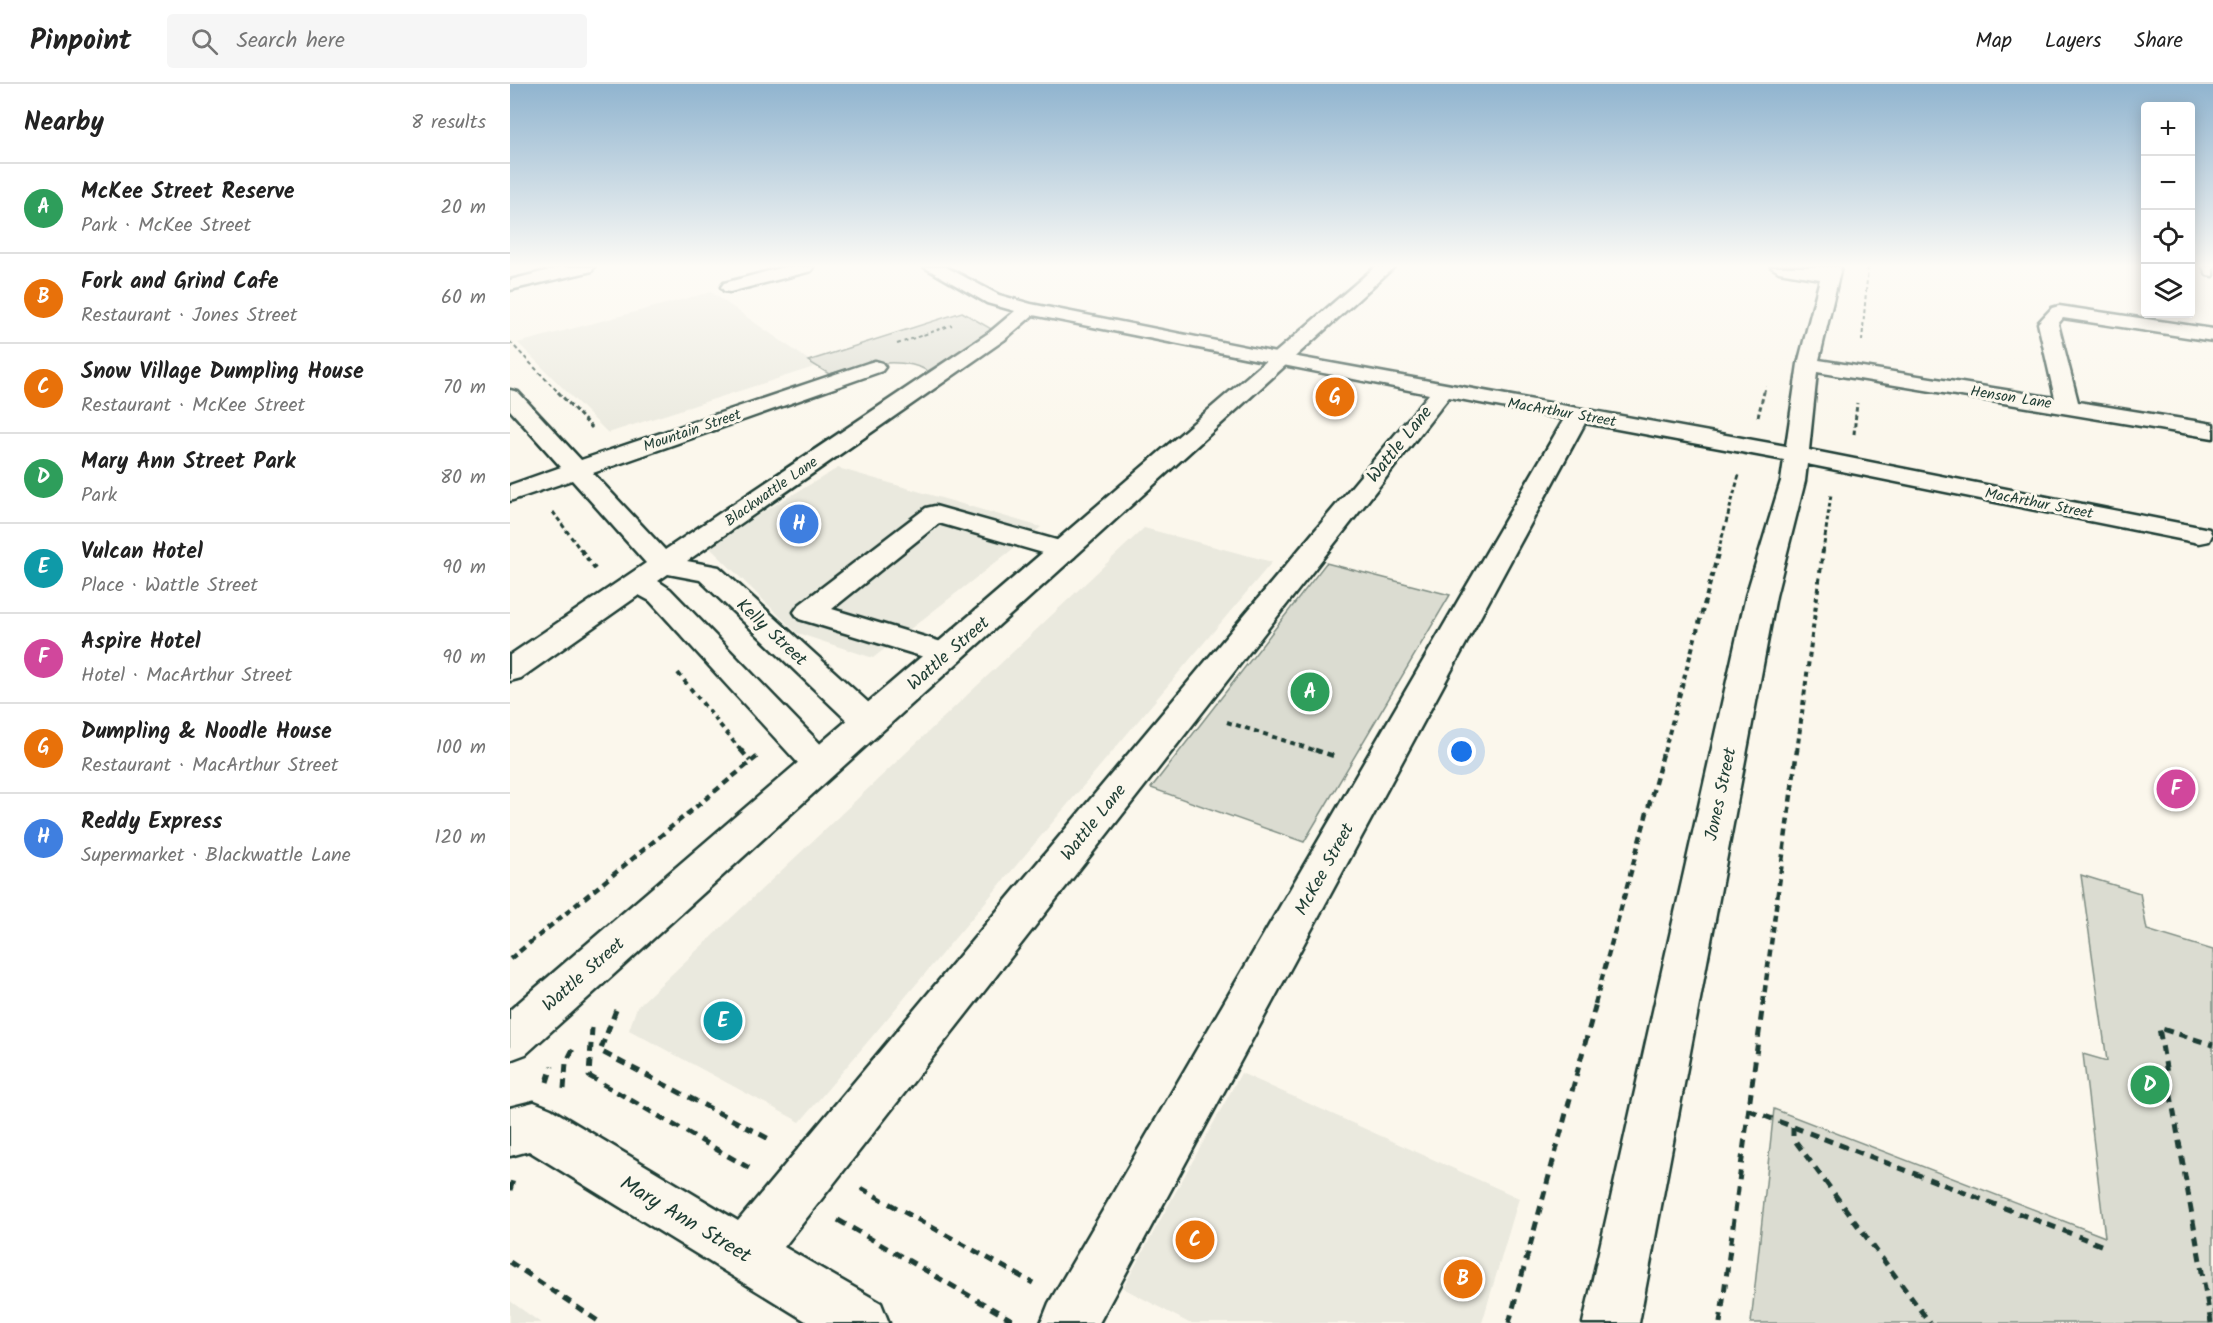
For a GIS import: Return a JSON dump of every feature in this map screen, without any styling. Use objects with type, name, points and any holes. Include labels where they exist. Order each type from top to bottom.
[{"type":"street","name":"Blackwattle Lane","points":[[510,670],[654,581],[1010,325]]},
{"type":"street","name":"MacArthur Street","points":[[1107,325],[1281,360],[1797,455],[2199,535]]},
{"type":"street","name":"Wattle Street","points":[[510,1039],[1321,325]]},
{"type":"street","name":"Jones Street","points":[[1611,1323],[1761,596],[1793,481],[1808,364],[1818,325]]},
{"type":"street","points":[[2048,325],[2068,407]]},
{"type":"street","points":[[2145,325],[2213,335]]},
{"type":"street","name":"Henson Lane","points":[[1808,364],[2213,430]]},
{"type":"street","name":"Mountain Street","points":[[510,493],[875,367]]},
{"type":"street","name":"Wattle Lane","points":[[745,1254],[1443,390]]},
{"type":"street","points":[[512,403],[576,470],[654,581],[788,734],[821,766]]},
{"type":"street","name":"McKee Street","points":[[1069,1323],[1578,415]]},
{"type":"street","points":[[947,654],[809,612],[934,514],[1064,551]]},
{"type":"street","name":"Kelly Street","points":[[654,581],[709,573],[869,722]]},
{"type":"street","name":"Mary Ann Street","points":[[536,1118],[745,1254],[861,1323]]},
{"type":"path","points":[[510,342],[599,435]]},
{"type":"path","points":[[1509,1323],[1742,466]]},
{"type":"path","points":[[1720,1323],[1833,483]]},
{"type":"path","points":[[1224,721],[1347,760]]},
{"type":"path","points":[[510,958],[750,761]]},
{"type":"path","points":[[624,1003],[615,1011],[600,1051],[778,1143]]},
{"type":"path","points":[[585,1030],[589,1023]]},
{"type":"path","points":[[2211,1323],[2159,1028],[2213,1045]]},
{"type":"path","points":[[536,1118],[579,1039]]},
{"type":"path","points":[[536,1118],[554,1060]]},
{"type":"path","points":[[1749,1110],[2106,1247]]},
{"type":"path","points":[[1793,1126],[1793,1138],[1930,1323]]},
{"type":"path","points":[[858,1187],[1043,1289]]},
{"type":"path","points":[[510,1263],[602,1323]]},
{"type":"shaded area","points":[[587,325],[758,325],[817,366],[608,433],[518,343]]},
{"type":"shaded area","points":[[922,325],[984,325],[993,330],[928,371],[917,366],[892,363],[866,365],[829,374],[808,361]]},
{"type":"shaded area","points":[[838,468],[1041,527],[873,658],[797,633],[707,545]]},
{"type":"shaded area","points":[[1144,528],[1272,562],[800,1122],[629,1030],[637,1007]]},
{"type":"shaded area","points":[[1326,563],[1450,595],[1304,842],[1151,788]]},
{"type":"shaded area","points":[[2081,875],[2140,893],[2147,930],[2213,950],[2213,1323],[1751,1323],[1774,1109],[2105,1237],[2083,1054],[2107,1061]]},
{"type":"shaded area","points":[[1241,1073],[1519,1198],[1482,1323],[1189,1323],[1123,1288]]},
{"type":"shaded area","points":[[510,1301],[541,1323],[510,1323]]},
{"type":"place","name":"Dumpling & Noodle House","points":[[1335,397]]},
{"type":"place","name":"Reddy Express","points":[[799,524]]},
{"type":"place","name":"McKee Street Reserve","points":[[1310,692]]},
{"type":"place","name":"Aspire Hotel","points":[[2176,789]]},
{"type":"place","name":"Vulcan Hotel","points":[[723,1021]]},
{"type":"place","name":"Mary Ann Street Park","points":[[2150,1085]]},
{"type":"place","name":"Snow Village Dumpling House","points":[[1195,1240]]},
{"type":"place","name":"Fork and Grind Cafe","points":[[1463,1279]]}]
